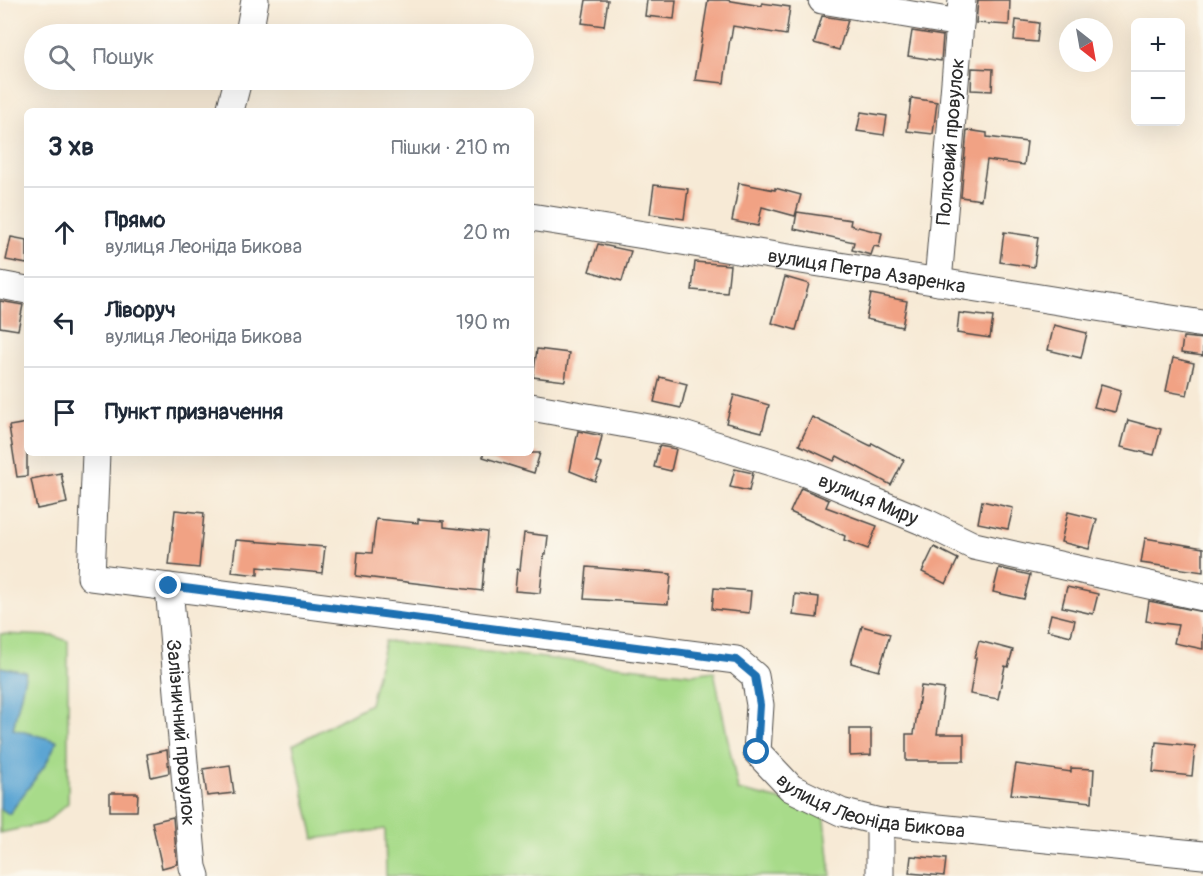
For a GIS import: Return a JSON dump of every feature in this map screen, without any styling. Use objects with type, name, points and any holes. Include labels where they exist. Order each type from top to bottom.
[{"type":"street","points":[[251,24],[255,0]]},
{"type":"street","points":[[822,0],[961,11]]},
{"type":"street","name":"Полковий провулок","points":[[938,282],[961,11]]},
{"type":"street","points":[[231,108],[235,90]]},
{"type":"street","name":"вулиця Петра Азаренка","points":[[534,217],[1203,324]]},
{"type":"street","points":[[0,285],[24,289]]},
{"type":"street","name":"вулиця Миру","points":[[534,408],[677,433],[803,472],[927,523],[974,546],[1203,597]]},
{"type":"street","name":"вулиця Леоніда Бикова","points":[[96,456],[91,577],[736,660],[755,676],[760,705],[757,752],[791,788],[841,812],[880,822],[1203,855]]},
{"type":"street","name":"Залізничний провулок","points":[[169,586],[193,867],[196,876]]},
{"type":"street","points":[[880,822],[880,876]]},
{"type":"green space","points":[[0,634],[54,636],[68,641],[68,803],[45,823],[0,833],[0,808],[10,814],[57,741],[13,729],[26,672],[0,667]]},
{"type":"green space","points":[[385,641],[693,674],[714,671],[738,790],[824,810],[831,876],[386,876],[385,829],[314,839],[293,745],[370,704]]},
{"type":"water","points":[[0,667],[26,672],[13,729],[57,741],[46,764],[9,814],[0,808]]},
{"type":"building","points":[[586,0],[608,0],[604,26],[582,23]]},
{"type":"building","points":[[647,0],[676,0],[674,19],[645,16]]},
{"type":"building","points":[[708,0],[790,7],[786,35],[733,26],[724,83],[695,80]]},
{"type":"building","points":[[978,0],[1010,0],[1009,25],[976,23]]},
{"type":"building","points":[[822,16],[848,20],[839,50],[814,43]]},
{"type":"building","points":[[1016,20],[1039,23],[1037,42],[1014,40]]},
{"type":"building","points":[[912,31],[943,36],[941,61],[908,56]]},
{"type":"building","points":[[972,68],[993,69],[992,91],[971,90]]},
{"type":"building","points":[[911,98],[937,102],[933,134],[907,131]]},
{"type":"building","points":[[861,112],[887,116],[884,135],[857,131]]},
{"type":"building","points":[[967,130],[987,133],[987,137],[1027,142],[1024,165],[987,160],[981,200],[961,197]]},
{"type":"building","points":[[739,183],[775,190],[775,188],[801,195],[795,216],[762,207],[758,226],[732,221]]},
{"type":"building","points":[[654,185],[688,189],[684,219],[650,214]]},
{"type":"building","points":[[797,212],[851,220],[850,225],[882,233],[879,247],[874,246],[871,255],[852,250],[854,242],[794,229]]},
{"type":"building","points":[[1004,232],[1038,237],[1034,267],[1000,262]]},
{"type":"building","points":[[11,237],[24,239],[24,263],[6,260]]},
{"type":"building","points":[[598,244],[631,251],[622,281],[589,271]]},
{"type":"building","points":[[695,262],[730,265],[727,293],[692,290]]},
{"type":"building","points":[[785,277],[809,284],[796,330],[772,323]]},
{"type":"building","points":[[871,294],[907,301],[902,327],[866,319]]},
{"type":"building","points":[[0,301],[23,305],[18,330],[0,327]]},
{"type":"building","points":[[959,313],[993,317],[990,338],[957,333]]},
{"type":"building","points":[[1054,325],[1087,333],[1081,358],[1048,350]]},
{"type":"building","points":[[1183,337],[1203,339],[1203,356],[1181,353]]},
{"type":"building","points":[[537,349],[569,353],[565,381],[534,377]]},
{"type":"building","points":[[1173,358],[1194,363],[1187,395],[1166,391]]},
{"type":"building","points":[[660,377],[687,384],[681,408],[654,402]]},
{"type":"building","points":[[1101,384],[1121,390],[1115,412],[1094,407]]},
{"type":"building","points":[[734,395],[769,405],[762,432],[726,423]]},
{"type":"building","points":[[812,417],[871,446],[872,443],[904,460],[891,485],[837,456],[834,461],[799,445]]},
{"type":"building","points":[[1128,420],[1161,429],[1154,455],[1121,447]]},
{"type":"building","points":[[24,424],[24,456],[27,456],[27,476],[17,477],[9,426]]},
{"type":"building","points":[[578,431],[602,436],[596,462],[602,464],[595,481],[570,471]]},
{"type":"building","points":[[659,446],[676,449],[671,471],[654,467]]},
{"type":"building","points":[[534,453],[540,453],[534,473],[483,457],[534,456]]},
{"type":"building","points":[[735,469],[753,473],[749,491],[730,487]]},
{"type":"building","points":[[61,473],[67,503],[37,509],[31,479]]},
{"type":"building","points":[[801,488],[829,500],[826,507],[877,526],[868,549],[844,540],[845,536],[790,512]]},
{"type":"building","points":[[982,501],[1013,508],[1008,529],[978,523]]},
{"type":"building","points":[[175,510],[204,513],[199,568],[169,565]]},
{"type":"building","points":[[1068,512],[1097,519],[1089,549],[1061,542]]},
{"type":"building","points":[[376,519],[418,523],[418,519],[444,521],[444,527],[487,532],[482,591],[356,576],[358,552],[372,553]]},
{"type":"building","points":[[524,533],[548,536],[540,593],[515,591]]},
{"type":"building","points":[[1145,538],[1203,548],[1203,572],[1141,563]]},
{"type":"building","points":[[236,540],[325,547],[322,573],[258,567],[258,575],[232,572]]},
{"type":"building","points":[[934,547],[958,559],[946,584],[922,572]]},
{"type":"building","points":[[587,567],[671,574],[668,604],[584,599]]},
{"type":"building","points":[[999,568],[1030,575],[1024,599],[993,592]]},
{"type":"building","points":[[1067,587],[1098,594],[1093,614],[1062,607]]},
{"type":"building","points":[[714,588],[751,591],[749,613],[712,609]]},
{"type":"building","points":[[795,594],[819,597],[817,618],[793,615]]},
{"type":"building","points":[[1149,601],[1203,612],[1203,649],[1174,643],[1178,625],[1146,621]]},
{"type":"building","points":[[1051,614],[1075,620],[1071,636],[1047,630]]},
{"type":"building","points":[[862,626],[890,634],[879,671],[851,663]]},
{"type":"building","points":[[979,641],[1013,650],[1008,667],[1005,666],[998,699],[970,694],[976,658],[974,658]]},
{"type":"building","points":[[921,686],[944,689],[937,734],[964,734],[964,761],[906,761],[906,734],[914,734]]},
{"type":"building","points":[[850,729],[871,729],[871,755],[850,756]]},
{"type":"building","points":[[1156,742],[1195,746],[1192,776],[1153,772]]},
{"type":"building","points":[[167,750],[169,773],[151,777],[147,754]]},
{"type":"building","points":[[1016,764],[1071,772],[1071,768],[1094,769],[1092,802],[1011,794]]},
{"type":"building","points":[[230,765],[234,793],[207,796],[203,769]]},
{"type":"building","points":[[110,793],[138,793],[137,811],[110,811]]},
{"type":"building","points":[[173,817],[177,864],[162,868],[152,822]]},
{"type":"building","points":[[911,856],[946,859],[944,876],[909,873]]},
{"type":"route","points":[[169,586],[736,660],[755,676],[760,705],[757,752]]}]
